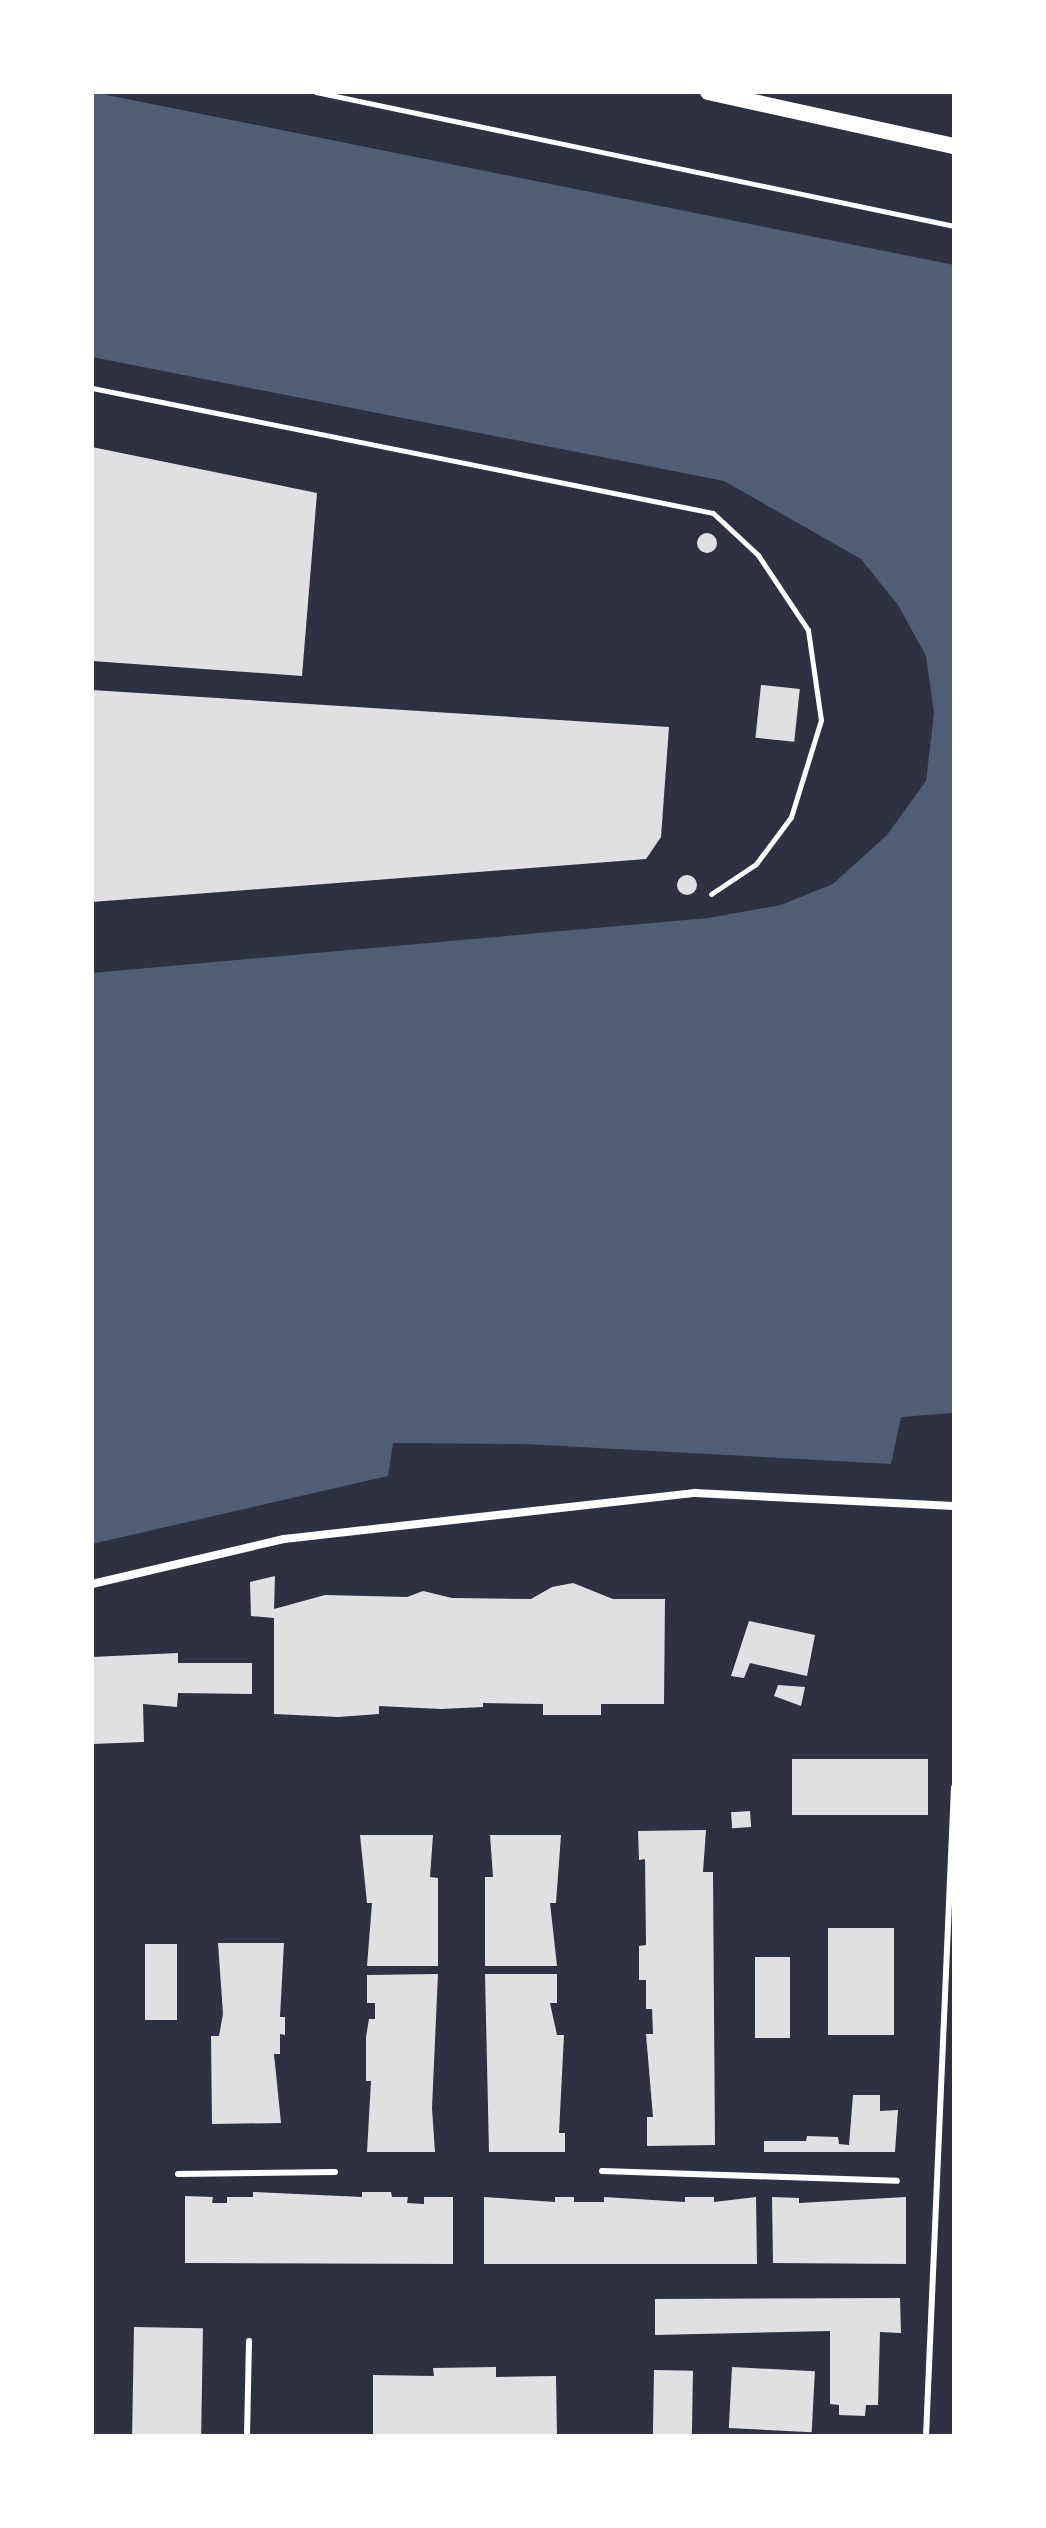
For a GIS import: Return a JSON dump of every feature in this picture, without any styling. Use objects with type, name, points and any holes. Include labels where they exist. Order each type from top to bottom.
[{"type":"main road","points":[[708,92],[954,146]]},
{"type":"street","points":[[92,1584],[284,1539],[695,1493],[954,1506]]},
{"type":"lane","points":[[926,2436],[954,1788]]},
{"type":"lane","points":[[602,2171],[897,2181]]},
{"type":"lane","points":[[178,2174],[335,2172]]},
{"type":"lane","points":[[247,2436],[249,2341]]},
{"type":"path","points":[[316,92],[954,226]]},
{"type":"path","points":[[92,388],[713,513],[758,555],[808,630],[821,720],[791,817],[756,864],[711,894]]},
{"type":"water","points":[[92,92],[954,265],[954,1413],[901,1417],[891,1464],[524,1444],[393,1443],[388,1476],[92,1544],[92,973],[708,918],[781,905],[833,884],[887,835],[926,781],[934,713],[926,656],[898,605],[861,559],[724,481],[92,357]]},
{"type":"building","points":[[92,447],[317,493],[302,676],[92,661]]},
{"type":"building","points":[[707,533],[714,536],[717,543],[714,550],[707,553],[700,550],[697,543],[700,536]]},
{"type":"building","points":[[761,685],[800,689],[794,742],[755,738]]},
{"type":"building","points":[[92,690],[669,727],[661,837],[646,859],[92,902]]},
{"type":"building","points":[[683,875],[691,875],[697,885],[691,895],[683,895],[677,889],[677,881]]},
{"type":"building","points":[[275,1576],[274,1609],[325,1595],[407,1597],[423,1591],[452,1598],[531,1599],[552,1587],[573,1583],[613,1599],[665,1599],[664,1704],[601,1704],[601,1715],[543,1715],[543,1704],[483,1703],[483,1707],[441,1709],[379,1706],[379,1714],[338,1717],[274,1714],[274,1618],[251,1616],[250,1582]]},
{"type":"building","points":[[749,1621],[815,1635],[807,1676],[750,1663],[744,1678],[731,1676]]},
{"type":"building","points":[[178,1653],[178,1663],[252,1663],[252,1694],[178,1693],[177,1707],[143,1704],[144,1742],[92,1744],[92,1657]]},
{"type":"building","points":[[778,1685],[805,1687],[801,1706],[774,1696]]},
{"type":"building","points":[[792,1759],[928,1759],[928,1815],[792,1815]]},
{"type":"building","points":[[750,1811],[751,1827],[732,1828],[731,1812]]},
{"type":"building","points":[[706,1830],[703,1872],[713,1872],[715,2145],[647,2146],[647,2117],[653,2117],[646,2034],[653,2034],[652,2009],[646,2009],[646,1980],[639,1980],[639,1946],[646,1945],[645,1859],[639,1860],[638,1831]]},
{"type":"building","points":[[360,1835],[433,1835],[430,1877],[438,1878],[438,1966],[367,1966],[372,1903],[367,1903]]},
{"type":"building","points":[[490,1835],[561,1835],[556,1903],[550,1903],[557,1966],[485,1966],[485,1877],[493,1877]]},
{"type":"building","points":[[828,1928],[894,1928],[894,2035],[828,2035]]},
{"type":"building","points":[[218,1943],[284,1943],[280,2017],[285,2017],[285,2035],[280,2034],[280,2054],[274,2054],[281,2123],[212,2124],[211,2036],[219,2036],[223,2014]]},
{"type":"building","points":[[145,1944],[177,1944],[177,2020],[145,2020]]},
{"type":"building","points":[[755,1957],[790,1957],[790,2038],[755,2038]]},
{"type":"building","points":[[438,1974],[432,2108],[435,2152],[367,2152],[371,2081],[366,2081],[366,2037],[369,2019],[375,2019],[375,2003],[367,2003],[367,1975]]},
{"type":"building","points":[[485,1974],[557,1974],[557,2003],[550,2003],[557,2035],[564,2035],[559,2133],[565,2133],[565,2152],[489,2152]]},
{"type":"building","points":[[853,2095],[880,2095],[880,2111],[898,2110],[895,2152],[764,2152],[764,2141],[806,2141],[807,2136],[838,2137],[839,2144],[849,2145]]},
{"type":"building","points":[[253,2192],[362,2197],[362,2192],[391,2192],[392,2197],[408,2197],[407,2203],[424,2204],[424,2197],[453,2197],[453,2264],[185,2263],[185,2196],[213,2197],[212,2203],[227,2203],[227,2197],[253,2197]]},
{"type":"building","points":[[484,2197],[555,2202],[555,2197],[574,2197],[574,2202],[604,2202],[604,2197],[685,2202],[685,2197],[714,2197],[714,2202],[756,2197],[757,2264],[484,2264]]},
{"type":"building","points":[[772,2197],[799,2198],[799,2203],[906,2197],[906,2264],[773,2263]]},
{"type":"building","points":[[900,2298],[901,2333],[880,2332],[878,2405],[866,2405],[865,2416],[839,2415],[839,2405],[830,2404],[830,2331],[655,2335],[655,2299]]},
{"type":"building","points":[[134,2327],[203,2328],[201,2436],[132,2436]]},
{"type":"building","points":[[496,2367],[496,2377],[556,2376],[557,2436],[373,2436],[373,2375],[434,2376],[433,2368]]},
{"type":"building","points":[[732,2367],[815,2371],[812,2432],[729,2428]]},
{"type":"building","points":[[654,2370],[693,2371],[692,2436],[653,2436]]}]
